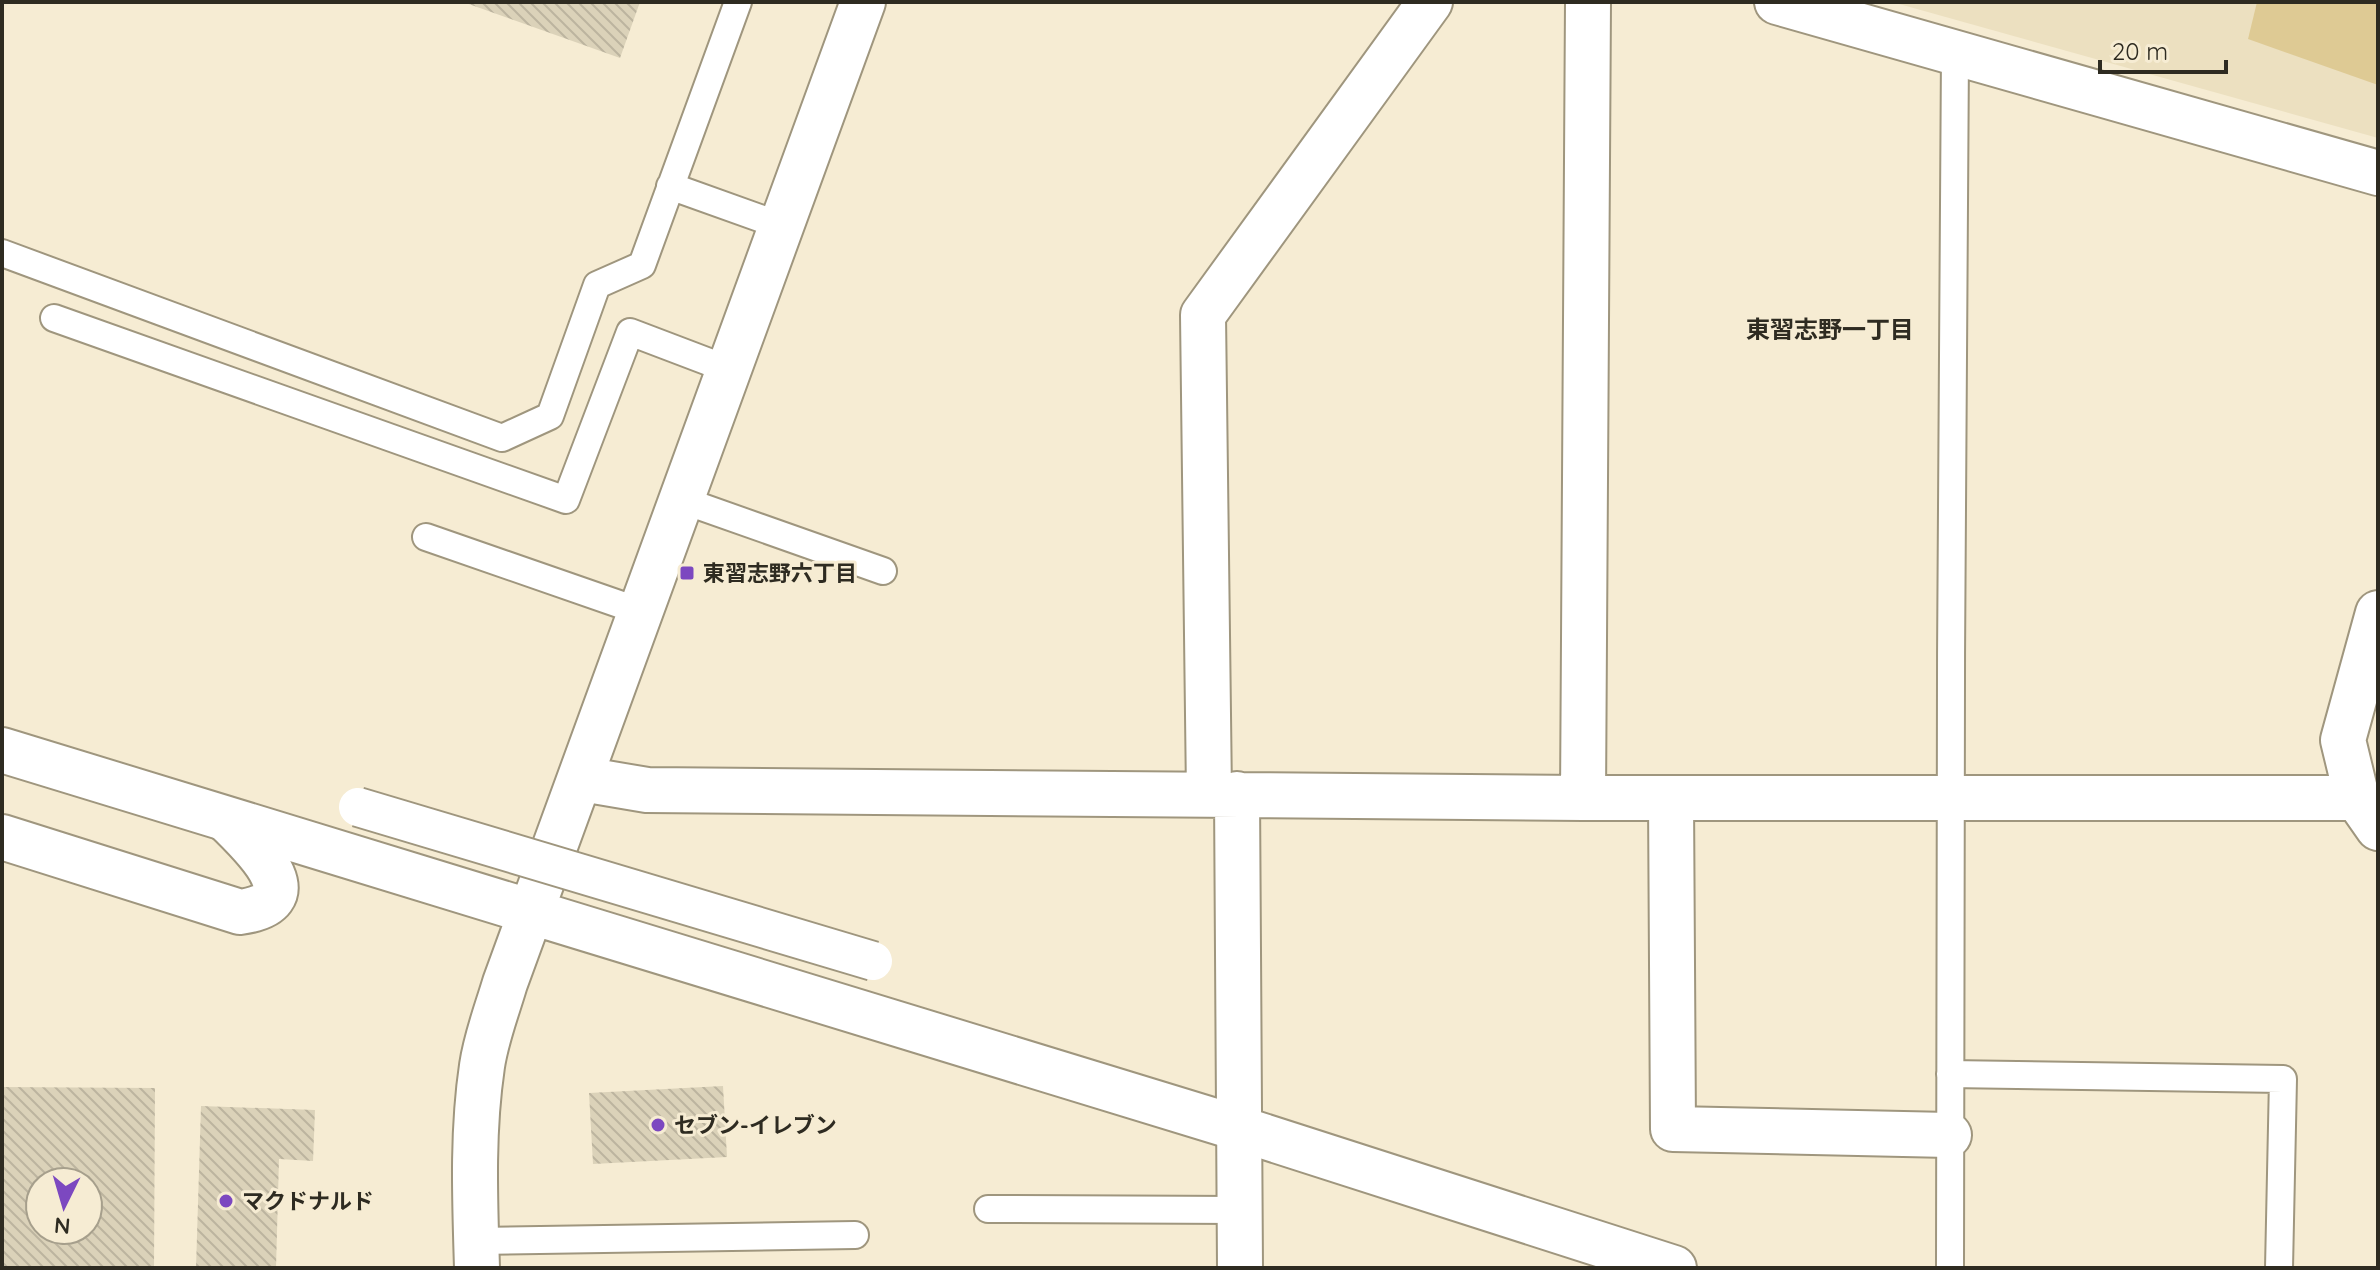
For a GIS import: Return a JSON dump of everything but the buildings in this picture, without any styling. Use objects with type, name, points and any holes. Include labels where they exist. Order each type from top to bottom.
[{"type":"street","points":[[1240,1268],[1241,1129],[1203,315],[1430,2]]},
{"type":"street","points":[[1583,798],[1588,2]]},
{"type":"street","points":[[1777,2],[2378,173]]},
{"type":"street","points":[[476,1254],[476,1129],[483,1062],[505,983],[782,226],[857,3]]},
{"type":"street","points":[[582,779],[647,790],[1949,798],[2367,813],[2343,740],[2378,613]]},
{"type":"street","points":[[2,750],[1241,1129],[1674,1268]]},
{"type":"street","points":[[1671,798],[1673,1129],[1949,1135]]},
{"type":"street","points":[[358,807],[873,961]]},
{"type":"street","points":[[2,837],[240,912],[259,910],[270,900],[276,888],[276,878],[262,855],[227,820]]},
{"type":"lane","points":[[2,253],[502,438],[550,416],[597,285],[642,265],[738,2]]},
{"type":"lane","points":[[1950,1268],[1949,798],[1955,52]]},
{"type":"lane","points":[[670,186],[782,226]]},
{"type":"lane","points":[[54,318],[566,500],[630,332],[730,370]]},
{"type":"lane","points":[[682,500],[883,571]]},
{"type":"lane","points":[[426,537],[642,612]]},
{"type":"lane","points":[[1950,1074],[2283,1079],[2279,1268]]},
{"type":"lane","points":[[988,1209],[1240,1210]]},
{"type":"lane","points":[[476,1254],[855,1235]]},
{"type":"shaded area","points":[[1892,2],[2378,2],[2378,138]]},
{"type":"shaded area","points":[[2257,2],[2378,2],[2378,85],[2248,39]]},
{"type":"place","name":"東習志野六丁目","points":[[687,573]]},
{"type":"place","name":"セブン-イレブン","points":[[658,1125]]},
{"type":"place","name":"マクドナルド","points":[[226,1201]]},
{"type":"district","name":"東習志野一丁目","points":[[1830,330]]}]
